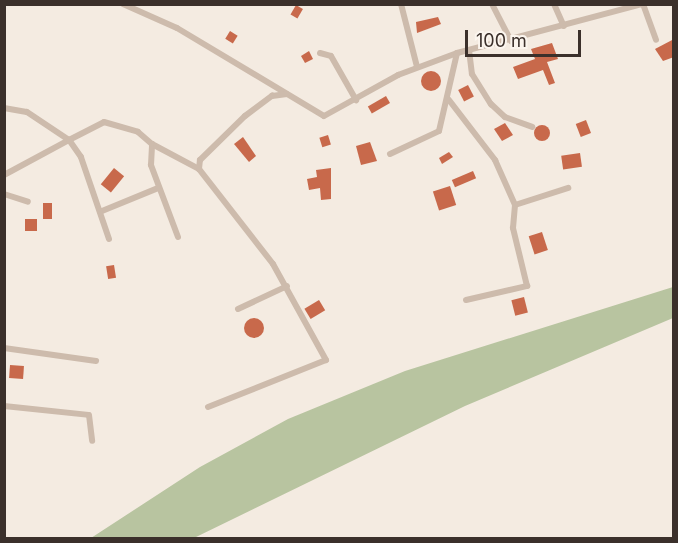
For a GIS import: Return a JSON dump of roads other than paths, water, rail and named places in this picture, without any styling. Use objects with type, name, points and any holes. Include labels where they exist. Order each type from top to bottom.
[{"type":"street","points":[[123,4],[138,8],[177,28],[324,116],[417,67],[458,53],[511,41],[642,4],[656,40]]},
{"type":"street","points":[[401,4],[417,67]]},
{"type":"street","points":[[492,4],[511,41]]},
{"type":"street","points":[[554,4],[564,26]]},
{"type":"street","points":[[469,50],[472,74],[491,104],[505,117],[532,127]]},
{"type":"street","points":[[320,53],[331,56],[356,100]]},
{"type":"street","points":[[390,154],[436,135],[448,100],[458,53]]},
{"type":"street","points":[[272,96],[273,84]]},
{"type":"street","points":[[192,163],[200,160],[272,96],[288,94]]},
{"type":"street","points":[[448,100],[495,160],[514,204],[513,228],[527,286],[466,300]]},
{"type":"street","points":[[4,108],[27,112],[69,140],[102,211],[110,239]]},
{"type":"street","points":[[4,175],[104,122],[138,132],[152,144],[192,163],[199,169],[287,286],[326,360],[208,407]]},
{"type":"street","points":[[152,144],[151,165],[158,189],[178,237]]},
{"type":"street","points":[[199,169],[200,160]]},
{"type":"street","points":[[514,204],[568,188]]},
{"type":"street","points":[[102,211],[158,189]]},
{"type":"street","points":[[4,194],[28,202]]},
{"type":"street","points":[[238,309],[287,286]]},
{"type":"street","points":[[4,348],[96,361]]},
{"type":"street","points":[[4,406],[89,415],[92,441]]}]
